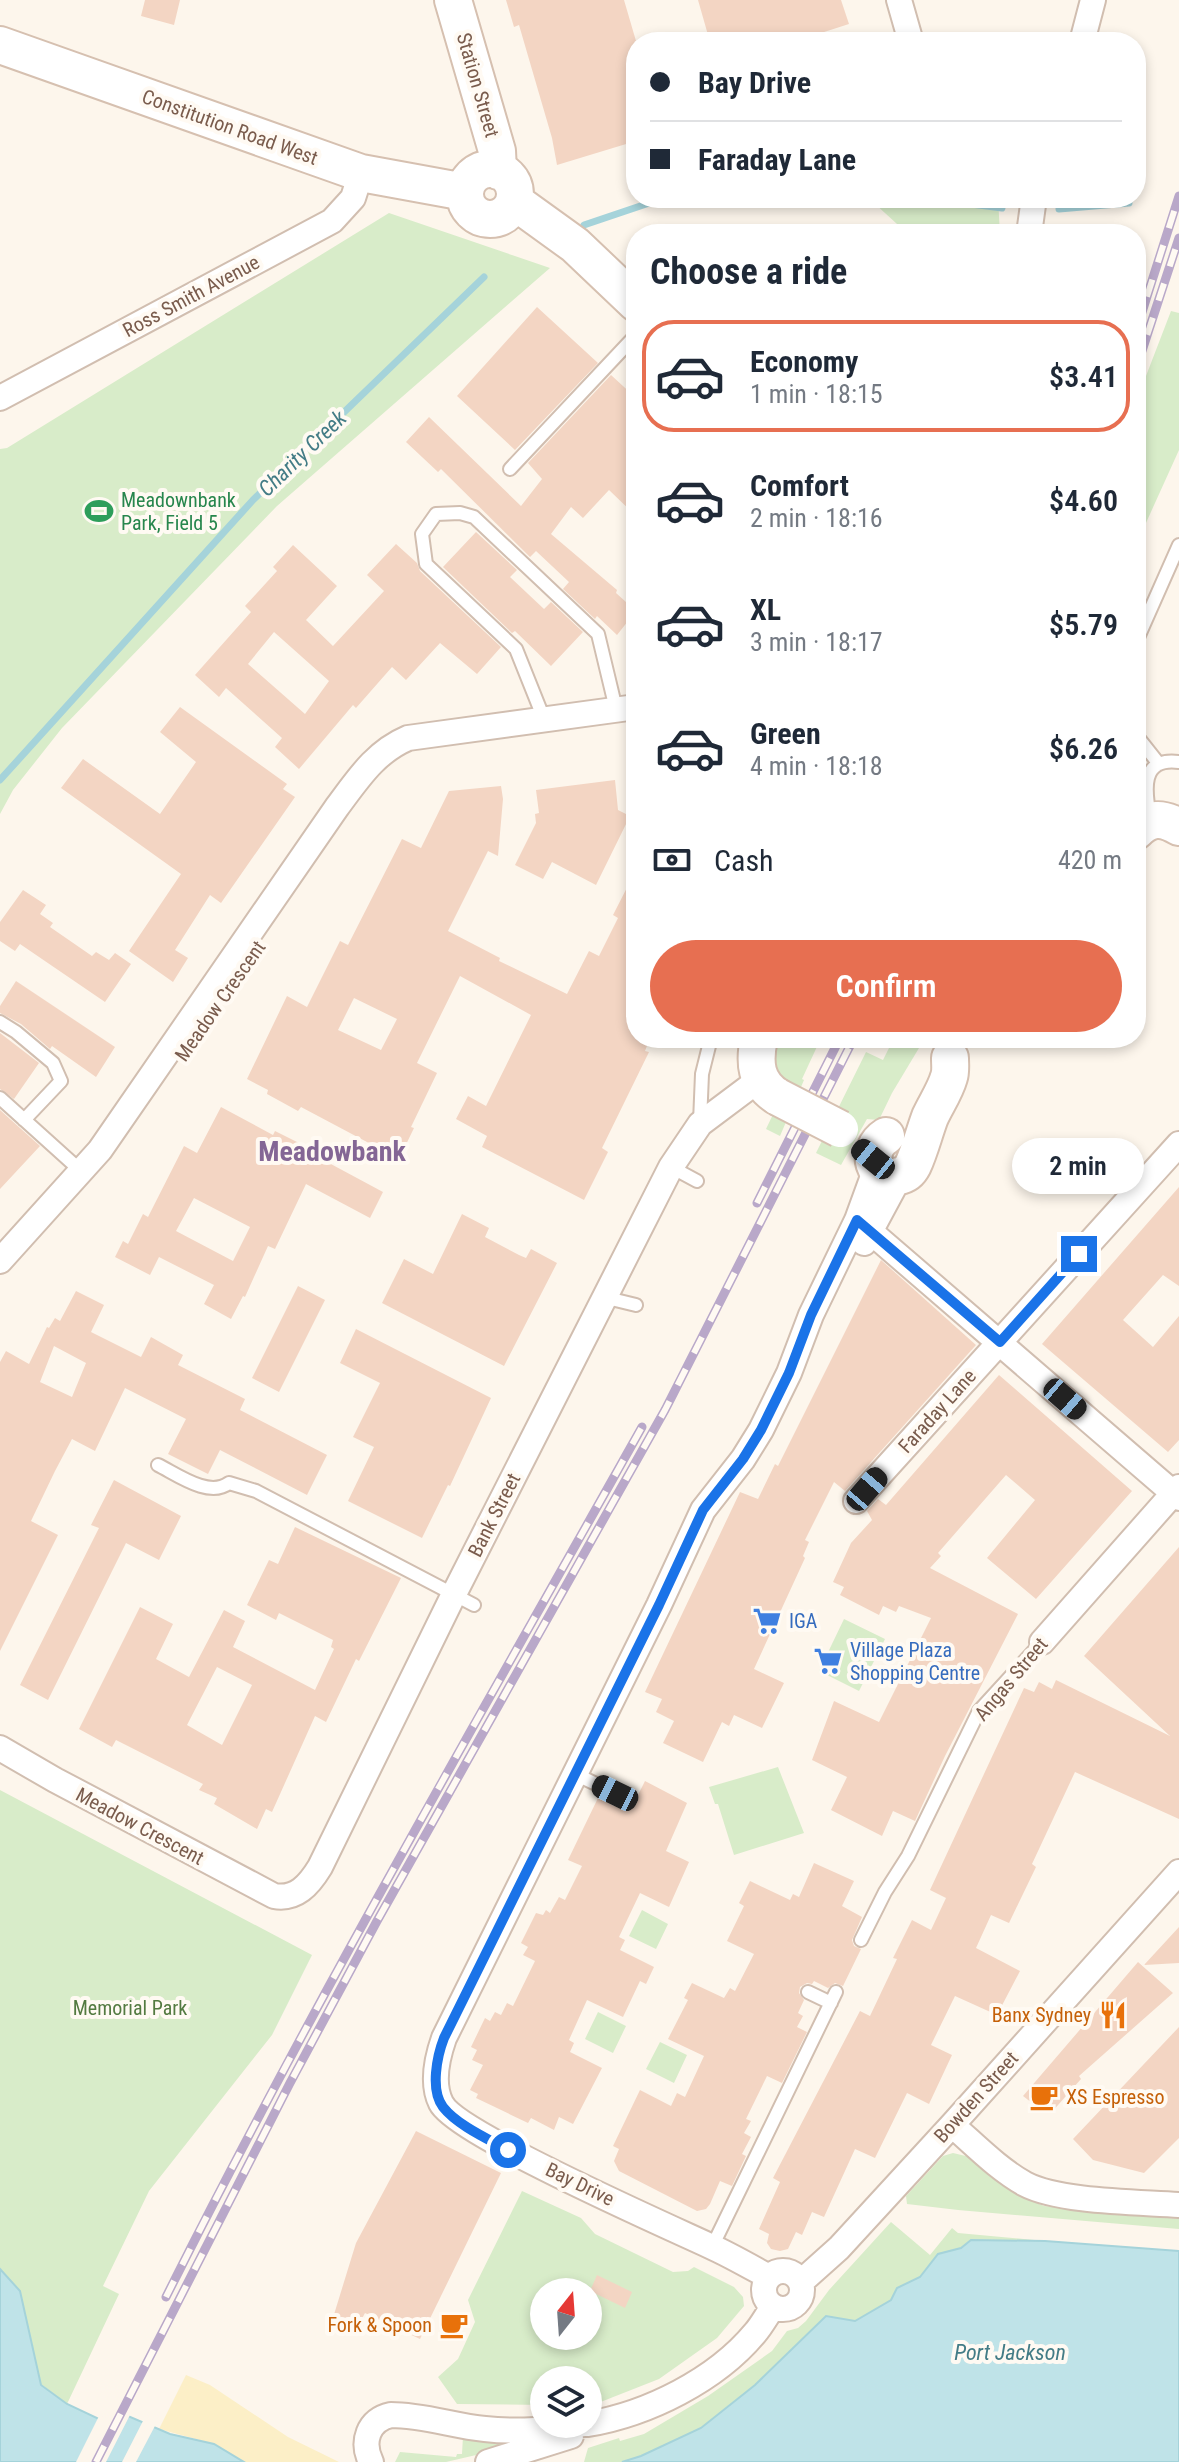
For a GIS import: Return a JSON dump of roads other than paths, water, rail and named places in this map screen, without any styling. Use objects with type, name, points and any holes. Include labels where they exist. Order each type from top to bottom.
[{"type":"main road","name":"Station Street","points":[[453,0],[506,186]]},
{"type":"main road","name":"Constitution Road West","points":[[0,45],[361,173],[465,192],[470,209],[485,219],[503,215],[506,186]]},
{"type":"main road","points":[[506,186],[626,293]]},
{"type":"main road","points":[[758,1048],[757,1055],[769,1088],[878,1148],[951,1074],[955,1048]]},
{"type":"street","points":[[899,0],[908,32]]},
{"type":"street","points":[[1085,32],[1093,0]]},
{"type":"street","name":"Ross Smith Avenue","points":[[0,398],[332,221],[353,198],[361,173]]},
{"type":"street","name":"Meadow Crescent","points":[[3,1251],[100,1150],[337,807],[371,763],[392,744],[444,732],[626,708]]},
{"type":"street","name":"Meadow Crescent","points":[[0,1278],[111,1155],[383,771],[398,758],[444,732]]},
{"type":"street","name":"Bank Street","points":[[283,1898],[307,1885],[320,1867],[464,1600],[603,1297],[671,1167],[700,1124],[769,1088]]},
{"type":"street","name":"Faraday Lane","points":[[856,1501],[1179,1144]]},
{"type":"street","name":"Bay Drive","points":[[769,2277],[469,2128],[442,2106],[436,2064],[444,2038],[703,1510],[755,1440],[789,1373],[811,1315],[864,1226],[878,1148]]},
{"type":"street","points":[[864,1226],[1177,1493]]},
{"type":"street","name":"Angas Street","points":[[1042,1642],[1177,1493]]},
{"type":"street","name":"Meadow Crescent","points":[[0,1748],[237,1877],[283,1898]]},
{"type":"street","name":"Bowden Street","points":[[801,2282],[839,2248],[1179,1872]]},
{"type":"street","points":[[952,2125],[1009,2174],[1039,2190],[1059,2195],[1179,2205]]},
{"type":"street","points":[[778,2272],[789,2272],[801,2282],[802,2293],[798,2303],[784,2310],[773,2307],[764,2294],[765,2282],[769,2277],[778,2272]]},
{"type":"street","points":[[602,2420],[671,2395],[717,2368],[756,2332],[773,2307]]},
{"type":"street","points":[[371,2462],[366,2448],[369,2432],[378,2420],[391,2415],[486,2430],[530,2431]]},
{"type":"street","points":[[488,2462],[564,2438]]},
{"type":"lane","points":[[510,469],[626,346]]},
{"type":"lane","points":[[544,719],[516,649],[426,564],[422,534],[436,514],[460,513],[474,517],[598,634],[626,708]]},
{"type":"lane","points":[[1146,619],[1179,545]]},
{"type":"lane","points":[[1146,748],[1159,764]]},
{"type":"lane","points":[[1155,826],[1147,798],[1147,780],[1159,764],[1179,762]]},
{"type":"lane","points":[[0,1022],[53,1063],[61,1081],[24,1120]]},
{"type":"lane","points":[[700,1124],[702,1074],[708,1048]]},
{"type":"lane","points":[[0,1098],[81,1171]]},
{"type":"lane","points":[[671,1167],[697,1181]]},
{"type":"lane","points":[[603,1297],[636,1305]]},
{"type":"lane","points":[[158,1465],[207,1488],[222,1488],[229,1483],[256,1491],[464,1600]]},
{"type":"lane","name":"Angas Street","points":[[861,1940],[885,1892],[908,1856],[979,1711],[1042,1642]]},
{"type":"lane","points":[[575,1774],[615,1793]]},
{"type":"lane","points":[[712,2247],[834,1997],[808,1992]]},
{"type":"water","name":"Port Jackson","points":[[971,2240],[1045,2241],[1179,2251],[1179,2462],[622,2462],[701,2428],[755,2385],[826,2316],[855,2321],[891,2300],[897,2288],[920,2277],[938,2254],[961,2248]]},
{"type":"water","points":[[0,2269],[20,2291],[41,2385],[67,2404],[120,2429],[128,2416],[170,2434],[214,2444],[244,2462],[0,2462]]},
{"type":"waterway","name":"Charity Creek","points":[[584,225],[634,208]]},
{"type":"waterway","points":[[1059,209],[1071,208]]},
{"type":"waterway","name":"Charity Creek","points":[[0,780],[253,500],[484,277]]},
{"type":"railway","points":[[1146,300],[1179,196]]},
{"type":"railway","points":[[1146,339],[1179,238]]},
{"type":"railway","points":[[757,1203],[835,1048]]},
{"type":"railway","points":[[96,2462],[290,2083],[377,1921],[665,1410],[849,1048]]},
{"type":"railway","points":[[166,2297],[339,1968],[642,1427]]},
{"type":"place","name":"Meadownbank Park, Field 5","points":[[99,511]]},
{"type":"place","name":"IGA","points":[[767,1621]]},
{"type":"place","name":"Village Plaza Shopping Centre","points":[[828,1661]]},
{"type":"place","name":"Banx Sydney","points":[[1113,2015]]},
{"type":"place","name":"XS Espresso","points":[[1044,2097]]},
{"type":"place","name":"Fork & Spoon","points":[[454,2325]]},
{"type":"district","name":"Meadowbank","points":[[332,1151]]},
{"type":"park label","name":"Memorial Park","points":[[130,2008]]}]
